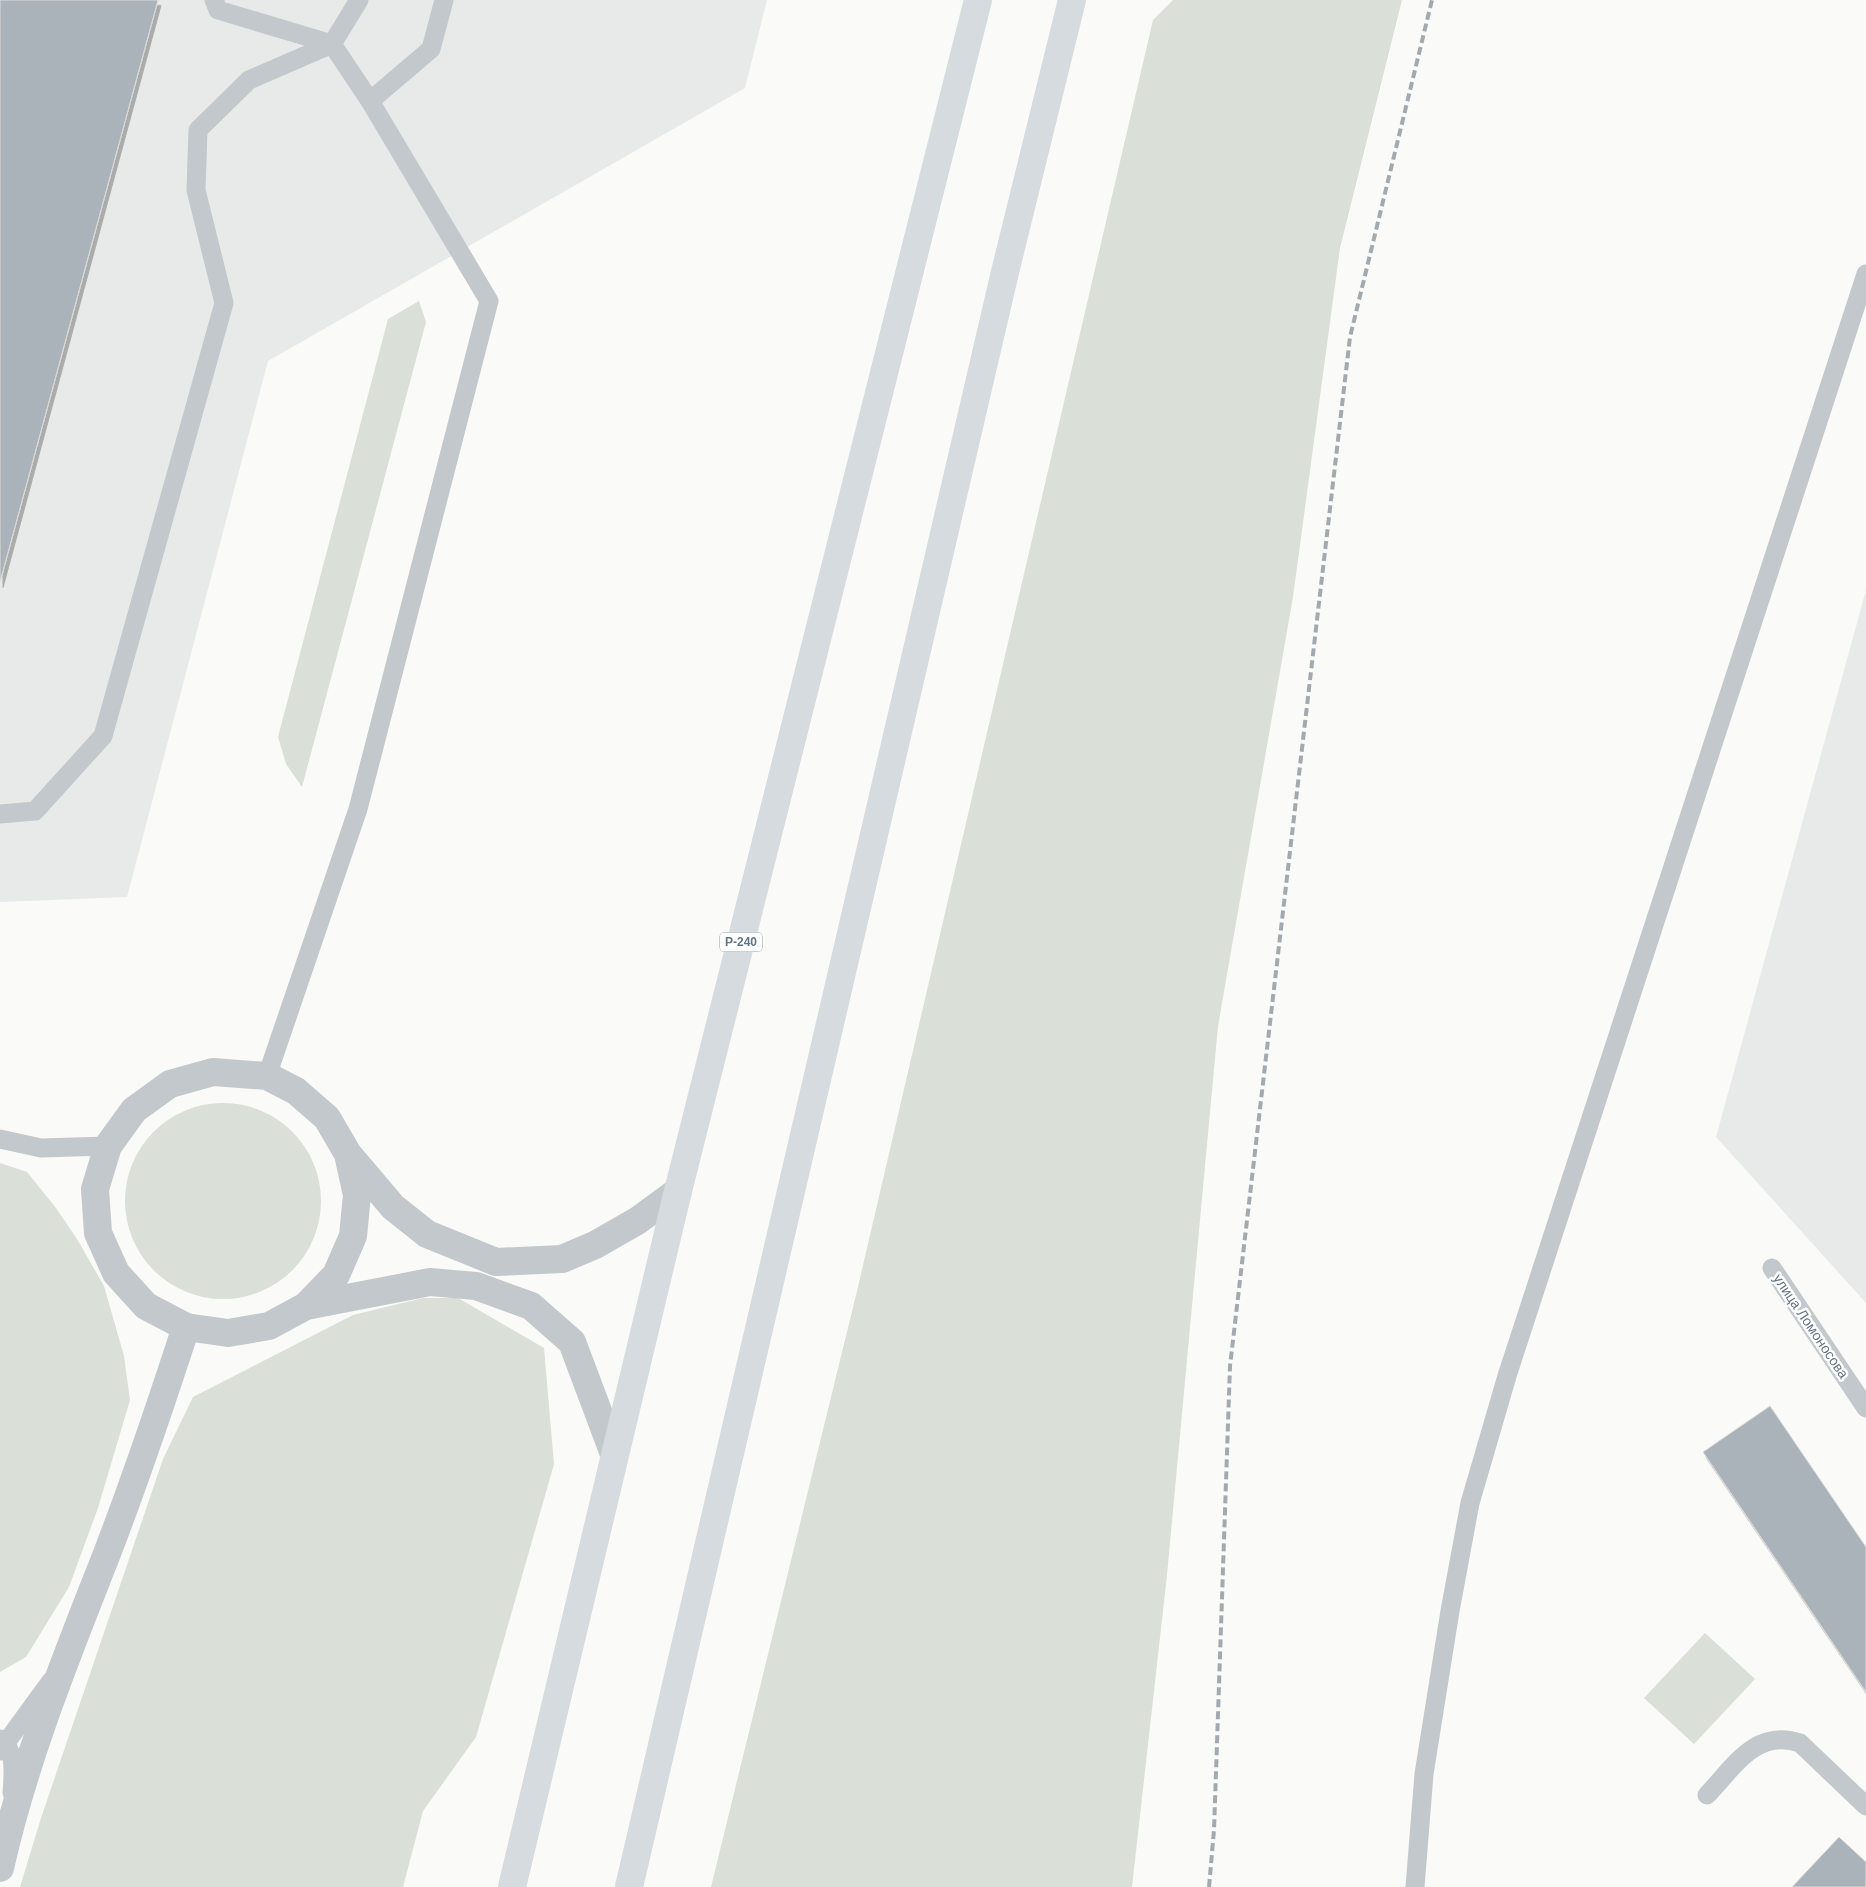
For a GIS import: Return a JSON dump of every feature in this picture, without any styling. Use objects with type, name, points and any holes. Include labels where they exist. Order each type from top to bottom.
[{"type":"highway","name":"Р-240","points":[[512,1887],[678,1192],[978,0]]},
{"type":"highway","points":[[629,1887],[1005,272],[1072,0]]},
{"type":"street","points":[[614,1454],[572,1342],[531,1306],[476,1286],[430,1282],[306,1306],[269,1326],[228,1333],[186,1327],[146,1306],[116,1273],[98,1233],[96,1189],[108,1146],[134,1110],[170,1084],[213,1072],[267,1076],[296,1091],[327,1118],[348,1154],[393,1207],[427,1234],[496,1262],[562,1259],[595,1245],[628,1226],[678,1192]]},
{"type":"street","points":[[306,1306],[336,1275],[353,1236],[357,1195],[348,1154]]},
{"type":"street","points":[[0,1868],[10,1826],[63,1664],[106,1554],[186,1327]]},
{"type":"lane","points":[[214,0],[218,10],[332,44],[370,101],[489,301],[358,809],[267,1076]]},
{"type":"lane","points":[[0,814],[35,811],[102,736],[224,303],[196,190],[198,130],[249,80],[332,44],[359,0]]},
{"type":"lane","points":[[370,101],[431,49],[444,0]]},
{"type":"lane","points":[[1415,1887],[1424,1774],[1470,1503],[1513,1357],[1866,274]]},
{"type":"lane","points":[[0,1139],[40,1148],[108,1146]]},
{"type":"lane","name":"улица Ломоносова","points":[[1772,1268],[1866,1408]]},
{"type":"lane","points":[[10,1826],[14,1762],[2,1744],[63,1664]]},
{"type":"lane","points":[[1707,1795],[1750,1750],[1762,1742],[1788,1739],[1800,1743],[1863,1799]]},
{"type":"shaded area","points":[[0,0],[767,0],[745,88],[268,361],[127,897],[0,902]]},
{"type":"shaded area","points":[[1173,0],[1402,0],[1340,248],[1293,597],[1218,1026],[1167,1575],[1132,1887],[711,1887],[857,1291],[1153,20]]},
{"type":"shaded area","points":[[419,301],[426,322],[302,787],[286,764],[278,737],[388,319]]},
{"type":"shaded area","points":[[1866,590],[1866,1303],[1716,1137]]},
{"type":"shaded area","points":[[213,1103],[233,1103],[261,1110],[285,1125],[299,1139],[314,1163],[321,1191],[321,1211],[314,1239],[299,1263],[285,1277],[261,1292],[233,1299],[213,1299],[185,1292],[161,1277],[147,1263],[132,1239],[125,1211],[125,1191],[132,1163],[147,1139],[161,1125],[185,1110]]},
{"type":"shaded area","points":[[0,1163],[27,1172],[56,1208],[77,1239],[104,1286],[124,1356],[130,1400],[98,1508],[69,1587],[26,1657],[0,1672]]},
{"type":"shaded area","points":[[423,1298],[458,1298],[544,1348],[554,1464],[476,1737],[423,1811],[403,1887],[20,1887],[41,1818],[163,1459],[193,1397],[353,1315]]},
{"type":"shaded area","points":[[1705,1633],[1755,1679],[1694,1744],[1644,1698]]},
{"type":"building","points":[[0,0],[158,0],[0,582]]},
{"type":"building","points":[[1770,1406],[1866,1547],[1866,1692],[1703,1452]]},
{"type":"building","points":[[1839,1837],[1866,1862],[1866,1887],[1792,1887]]},
{"type":"railway","points":[[1209,1887],[1214,1830],[1230,1366],[1350,337],[1432,0]]}]
